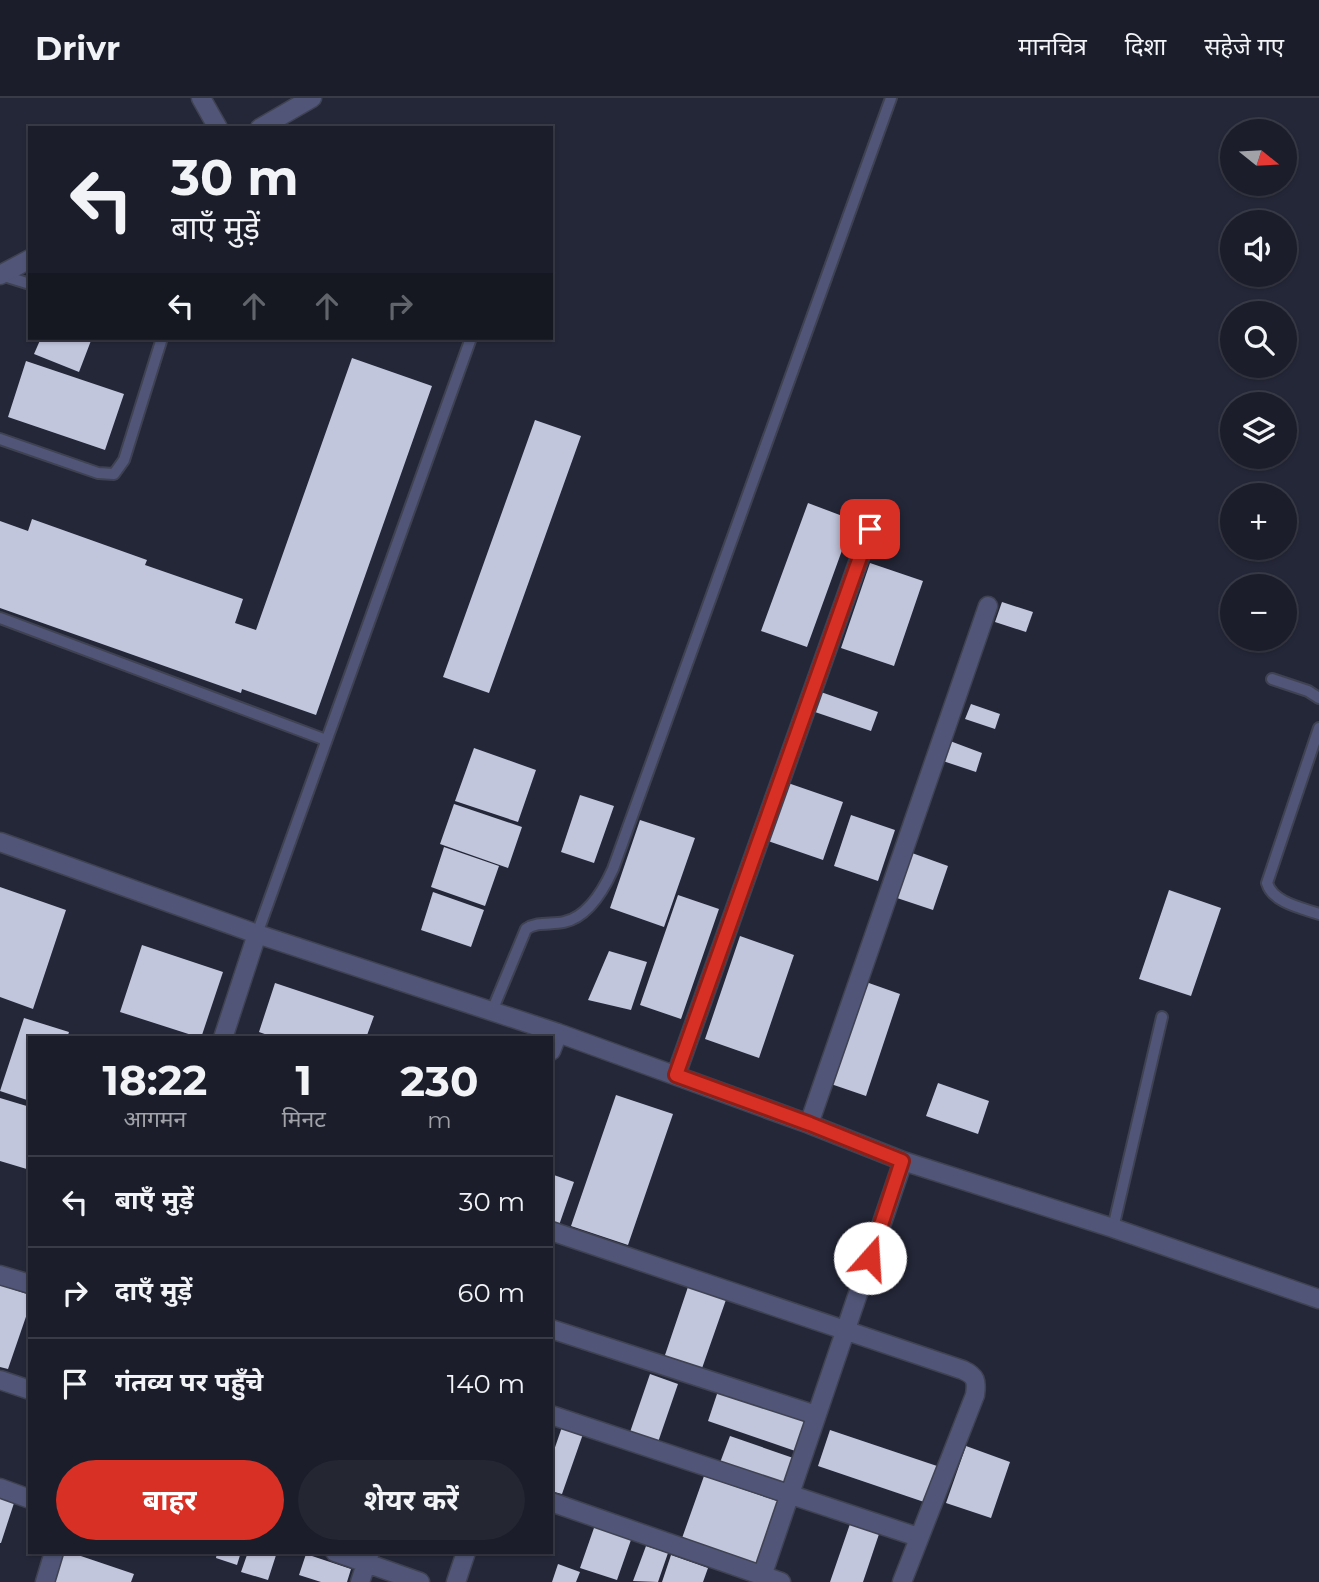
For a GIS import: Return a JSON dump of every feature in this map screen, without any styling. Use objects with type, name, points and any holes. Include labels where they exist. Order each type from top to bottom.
[{"type":"street","points":[[201,98],[217,126]]},
{"type":"street","points":[[263,126],[312,98]]},
{"type":"street","points":[[1,275],[28,260]]},
{"type":"street","points":[[676,1075],[870,529]]},
{"type":"street","points":[[810,1124],[988,606]]},
{"type":"street","points":[[0,842],[257,934],[558,1033],[810,1124],[902,1161],[1113,1228],[1319,1299]]},
{"type":"street","points":[[224,1036],[257,934]]},
{"type":"street","points":[[553,1046],[558,1033]]},
{"type":"street","points":[[761,1579],[902,1161]]},
{"type":"street","points":[[553,1231],[974,1376],[975,1395],[902,1582]]},
{"type":"street","points":[[0,1275],[28,1283]]},
{"type":"street","points":[[553,1330],[816,1415]]},
{"type":"street","points":[[0,1380],[28,1389]]},
{"type":"street","points":[[553,1417],[918,1538]]},
{"type":"street","points":[[0,1488],[28,1498]]},
{"type":"street","points":[[553,1503],[761,1579],[781,1582]]},
{"type":"street","points":[[45,1582],[53,1554]]},
{"type":"street","points":[[346,1554],[368,1558],[420,1582]]},
{"type":"street","points":[[457,1582],[465,1554]]},
{"type":"street","points":[[360,1582],[368,1558]]},
{"type":"lane","points":[[492,1012],[526,929],[536,924],[564,922],[578,916],[605,888],[613,870],[891,98]]},
{"type":"lane","points":[[1,275],[28,283]]},
{"type":"lane","points":[[0,439],[98,473],[114,474],[124,460],[161,340]]},
{"type":"lane","points":[[257,934],[470,340]]},
{"type":"lane","points":[[0,618],[326,740]]},
{"type":"lane","points":[[1272,679],[1319,698]]},
{"type":"lane","points":[[1319,728],[1267,883],[1269,889],[1283,900],[1319,914]]},
{"type":"lane","points":[[1113,1228],[1162,1017]]},
{"type":"building","points":[[40,340],[91,340],[79,372],[34,354]]},
{"type":"building","points":[[352,358],[432,386],[316,715],[242,689],[241,693],[0,608],[0,521],[28,531],[32,519],[147,560],[145,565],[243,599],[235,623],[256,630]]},
{"type":"building","points":[[26,361],[124,394],[105,450],[8,417]]},
{"type":"building","points":[[535,420],[581,436],[489,693],[443,677]]},
{"type":"building","points":[[808,503],[853,520],[807,647],[761,631]]},
{"type":"building","points":[[870,563],[923,581],[894,666],[841,648]]},
{"type":"building","points":[[1002,602],[1033,612],[1026,632],[995,622]]},
{"type":"building","points":[[818,691],[878,712],[871,731],[812,711]]},
{"type":"building","points":[[971,704],[1000,714],[995,729],[965,719]]},
{"type":"building","points":[[950,741],[982,753],[976,772],[943,761]]},
{"type":"building","points":[[474,748],[536,770],[518,822],[455,801]]},
{"type":"building","points":[[788,783],[843,802],[823,860],[768,841]]},
{"type":"building","points":[[580,795],[614,806],[594,863],[561,852]]},
{"type":"building","points":[[454,804],[522,827],[508,868],[440,844]]},
{"type":"building","points":[[851,815],[895,830],[878,881],[834,866]]},
{"type":"building","points":[[640,820],[695,838],[664,927],[610,908]]},
{"type":"building","points":[[444,847],[499,866],[485,906],[431,887]]},
{"type":"building","points":[[912,853],[948,866],[933,910],[897,898]]},
{"type":"building","points":[[0,887],[66,910],[33,1009],[0,997]]},
{"type":"building","points":[[1169,890],[1221,908],[1191,996],[1139,979]]},
{"type":"building","points":[[433,892],[484,910],[471,947],[421,930]]},
{"type":"building","points":[[678,895],[719,909],[681,1019],[640,1005]]},
{"type":"building","points":[[740,936],[794,955],[759,1058],[705,1039]]},
{"type":"building","points":[[142,945],[223,972],[202,1036],[120,1012]]},
{"type":"building","points":[[609,951],[647,962],[631,1010],[588,1000]]},
{"type":"building","points":[[866,982],[900,994],[866,1096],[831,1084]]},
{"type":"building","points":[[275,983],[374,1016],[367,1036],[270,1036],[259,1032]]},
{"type":"building","points":[[24,1018],[69,1032],[68,1036],[28,1036],[28,1100],[0,1091]]},
{"type":"building","points":[[938,1083],[989,1101],[978,1134],[926,1116]]},
{"type":"building","points":[[616,1095],[673,1114],[628,1245],[571,1226]]},
{"type":"building","points":[[0,1098],[28,1106],[28,1169],[0,1161]]},
{"type":"building","points":[[553,1175],[574,1182],[557,1231],[553,1230]]},
{"type":"building","points":[[690,1281],[728,1294],[700,1374],[663,1361]]},
{"type":"building","points":[[0,1285],[28,1294],[28,1311],[8,1369],[0,1367]]},
{"type":"building","points":[[650,1374],[678,1384],[656,1448],[628,1438]]},
{"type":"building","points":[[718,1391],[811,1423],[801,1453],[708,1421]]},
{"type":"building","points":[[562,1427],[583,1434],[562,1494],[553,1492],[553,1453]]},
{"type":"building","points":[[830,1430],[940,1467],[927,1503],[818,1466]]},
{"type":"building","points":[[730,1436],[799,1460],[788,1491],[718,1468]]},
{"type":"building","points":[[966,1446],[1010,1462],[991,1518],[946,1503]]},
{"type":"building","points":[[704,1476],[783,1503],[761,1569],[681,1541]]},
{"type":"building","points":[[0,1498],[14,1503],[1,1543],[0,1543]]},
{"type":"building","points":[[850,1524],[879,1534],[863,1582],[830,1582]]},
{"type":"building","points":[[595,1525],[632,1537],[617,1580],[580,1568]]},
{"type":"building","points":[[646,1546],[668,1553],[658,1582],[633,1581]]},
{"type":"building","points":[[55,1554],[75,1554],[134,1574],[131,1582],[46,1582]]},
{"type":"building","points":[[217,1554],[240,1554],[237,1565],[216,1558]]},
{"type":"building","points":[[247,1554],[276,1554],[268,1580],[241,1572]]},
{"type":"building","points":[[306,1554],[351,1569],[347,1582],[321,1582],[299,1575]]},
{"type":"building","points":[[671,1555],[708,1568],[703,1582],[662,1582]]},
{"type":"building","points":[[558,1564],[580,1572],[576,1582],[552,1582]]},
{"type":"route","points":[[870,529],[676,1075],[902,1161],[870,1258]]}]
